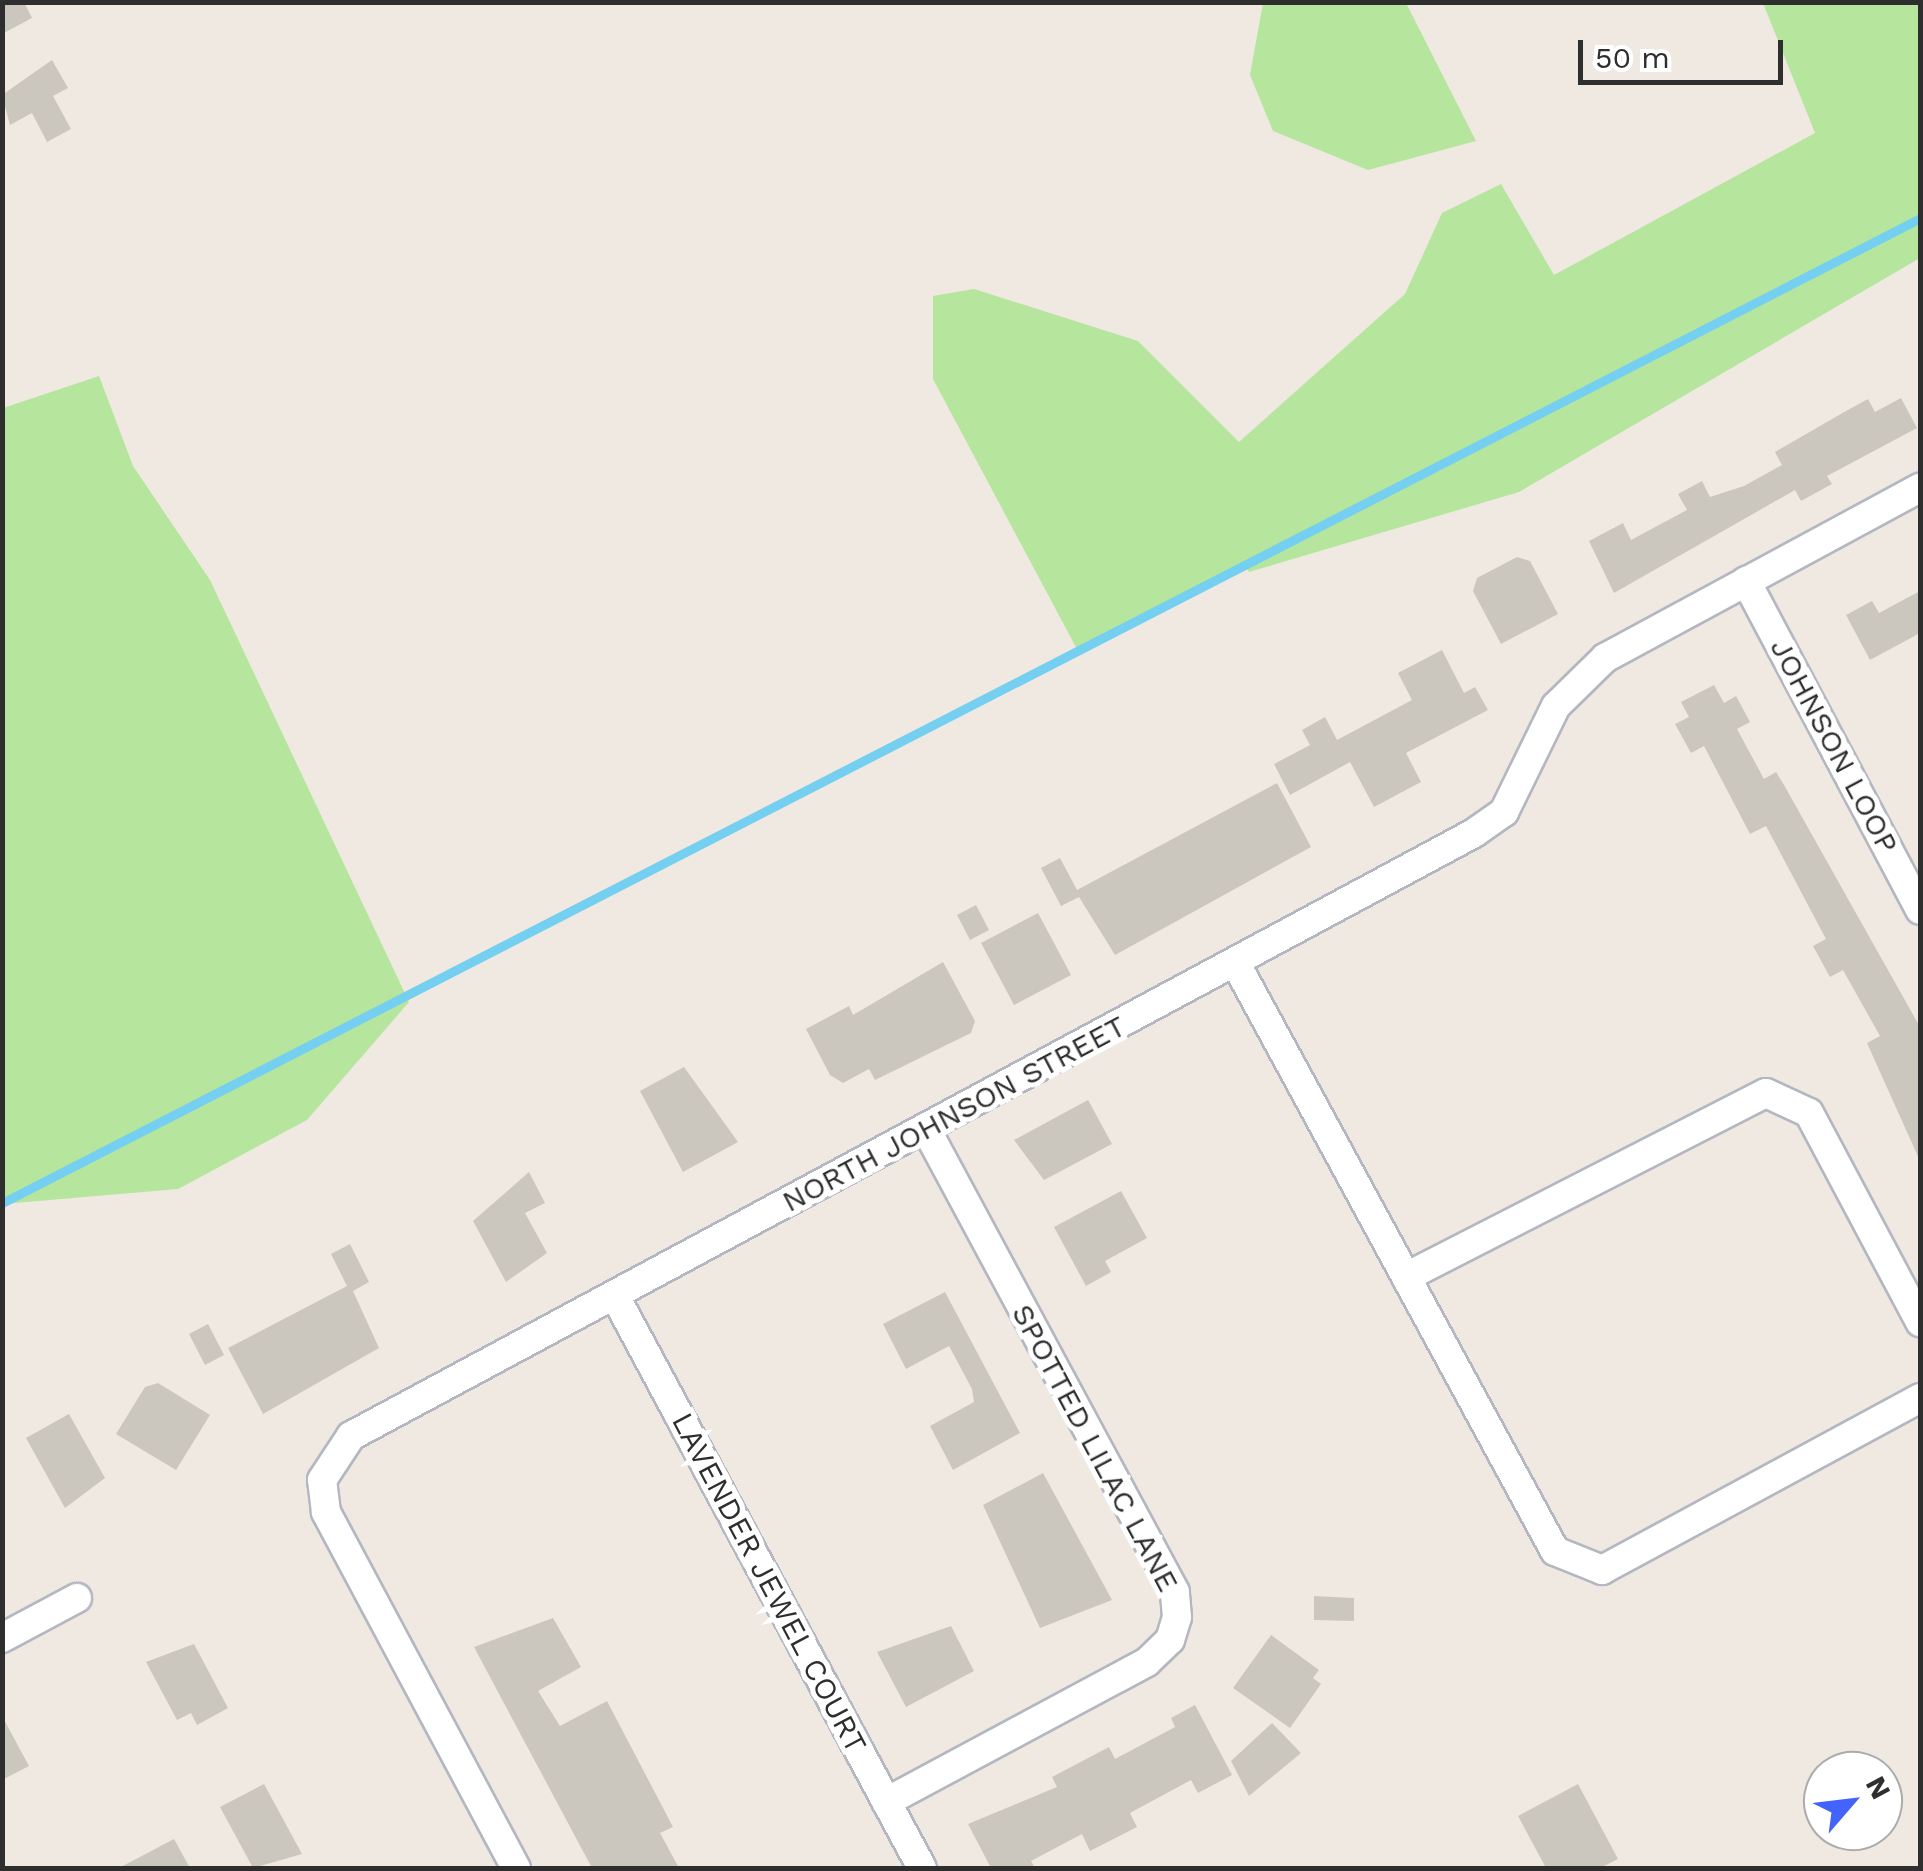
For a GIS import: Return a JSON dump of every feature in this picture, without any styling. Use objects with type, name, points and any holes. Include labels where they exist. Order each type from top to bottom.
[{"type":"street","name":"NORTH JOHNSON STREET","points":[[516,1868],[326,1512],[322,1480],[351,1436],[1236,962],[1504,812],[1575,684],[1746,582],[1920,488]]},
{"type":"street","name":"JOHNSON LOOP","points":[[1746,582],[1912,873],[1920,910]]},
{"type":"street","points":[[1236,962],[1554,1551],[1602,1570],[1920,1398]]},
{"type":"street","points":[[1406,1277],[1766,1092],[1809,1113],[1920,1322]]},
{"type":"street","name":"SPOTTED LILAC LANE","points":[[886,1802],[1147,1662],[1170,1640],[1176,1617],[1176,1592],[926,1129]]},
{"type":"street","name":"LAVENDER JEWEL COURT","points":[[615,1296],[922,1868]]},
{"type":"street","points":[[2,1638],[77,1598]]},
{"type":"green space","points":[[1263,3],[1406,3],[1476,141],[1368,170],[1273,131],[1250,75]]},
{"type":"green space","points":[[1763,3],[1920,3],[1920,258],[1519,492],[1249,572],[1244,564],[1078,651],[933,379],[933,296],[974,289],[1138,341],[1239,442],[1405,294],[1442,213],[1501,184],[1554,275],[1815,133]]},
{"type":"green space","points":[[99,376],[133,466],[210,580],[409,1002],[307,1120],[178,1189],[3,1204],[3,408]]},
{"type":"building","points":[[2,2],[24,2],[32,18],[2,34]]},
{"type":"building","points":[[52,60],[68,88],[53,96],[71,129],[47,142],[32,113],[10,125],[2,95]]},
{"type":"building","points":[[1901,398],[1917,428],[1827,476],[1832,484],[1801,501],[1795,490],[1614,593],[1589,541],[1623,523],[1631,540],[1687,510],[1678,494],[1702,481],[1710,497],[1744,486],[1782,465],[1775,452],[1846,411],[1868,399],[1875,412]]},
{"type":"building","points":[[1517,557],[1530,561],[1558,614],[1501,644],[1473,591],[1477,578]]},
{"type":"building","points":[[1920,591],[1920,633],[1870,660],[1846,615],[1872,601],[1879,613]]},
{"type":"building","points":[[1442,650],[1464,693],[1475,687],[1488,710],[1406,753],[1421,782],[1374,807],[1350,762],[1290,795],[1274,764],[1310,745],[1302,730],[1325,717],[1337,740],[1412,700],[1398,673]]},
{"type":"building","points":[[1714,685],[1724,703],[1736,696],[1750,722],[1737,729],[1764,779],[1776,772],[1920,1027],[1920,1161],[1867,1043],[1880,1036],[1843,970],[1830,977],[1813,946],[1826,939],[1766,826],[1750,834],[1704,746],[1691,753],[1675,724],[1689,717],[1681,702]]},
{"type":"building","points":[[1277,783],[1311,847],[1115,955],[1079,897],[1061,906],[1041,868],[1060,858],[1077,890]]},
{"type":"building","points":[[976,905],[989,930],[970,940],[957,915]]},
{"type":"building","points":[[1038,913],[1071,975],[1014,1005],[981,943]]},
{"type":"building","points":[[943,962],[975,1021],[971,1033],[875,1080],[869,1069],[843,1083],[830,1075],[806,1029],[849,1006],[853,1015]]},
{"type":"building","points":[[684,1067],[738,1142],[683,1172],[640,1091]]},
{"type":"building","points":[[1088,1100],[1112,1144],[1044,1180],[1014,1140]]},
{"type":"building","points":[[529,1172],[545,1203],[525,1213],[547,1253],[506,1282],[473,1221]]},
{"type":"building","points":[[1121,1191],[1147,1238],[1105,1261],[1111,1272],[1086,1286],[1054,1227]]},
{"type":"building","points":[[350,1244],[369,1282],[353,1291],[379,1348],[263,1414],[228,1348],[347,1286],[331,1254]]},
{"type":"building","points":[[945,1292],[1020,1433],[953,1470],[930,1426],[974,1402],[972,1389],[949,1346],[906,1369],[883,1324]]},
{"type":"building","points":[[208,1324],[224,1355],[205,1365],[189,1334]]},
{"type":"building","points":[[158,1383],[210,1415],[176,1470],[116,1434],[145,1387]]},
{"type":"building","points":[[69,1414],[105,1478],[65,1508],[26,1438]]},
{"type":"building","points":[[1043,1473],[1112,1600],[1040,1628],[983,1505]]},
{"type":"building","points":[[1314,1596],[1354,1598],[1354,1621],[1314,1620]]},
{"type":"building","points":[[553,1618],[581,1667],[538,1691],[560,1726],[607,1701],[673,1827],[660,1833],[679,1868],[592,1868],[474,1647]]},
{"type":"building","points":[[951,1626],[974,1671],[906,1707],[877,1652]]},
{"type":"building","points":[[1271,1635],[1319,1670],[1313,1678],[1321,1684],[1290,1728],[1233,1688]]},
{"type":"building","points":[[194,1644],[228,1708],[197,1725],[191,1713],[177,1720],[146,1662]]},
{"type":"building","points":[[1195,1705],[1232,1775],[1198,1793],[1191,1780],[1130,1813],[1137,1827],[1090,1851],[1082,1834],[1031,1861],[1035,1868],[991,1868],[968,1824],[1057,1787],[1052,1777],[1109,1747],[1115,1759],[1175,1727],[1171,1718]]},
{"type":"building","points":[[2,1716],[29,1766],[2,1780]]},
{"type":"building","points":[[1272,1723],[1301,1753],[1249,1796],[1231,1761]]},
{"type":"building","points":[[264,1784],[302,1854],[253,1868],[220,1807]]},
{"type":"building","points":[[1578,1784],[1618,1859],[1600,1868],[1546,1868],[1518,1816]]},
{"type":"building","points":[[174,1839],[190,1868],[119,1868]]},
{"type":"waterway","points":[[2,1203],[1920,218]]}]
